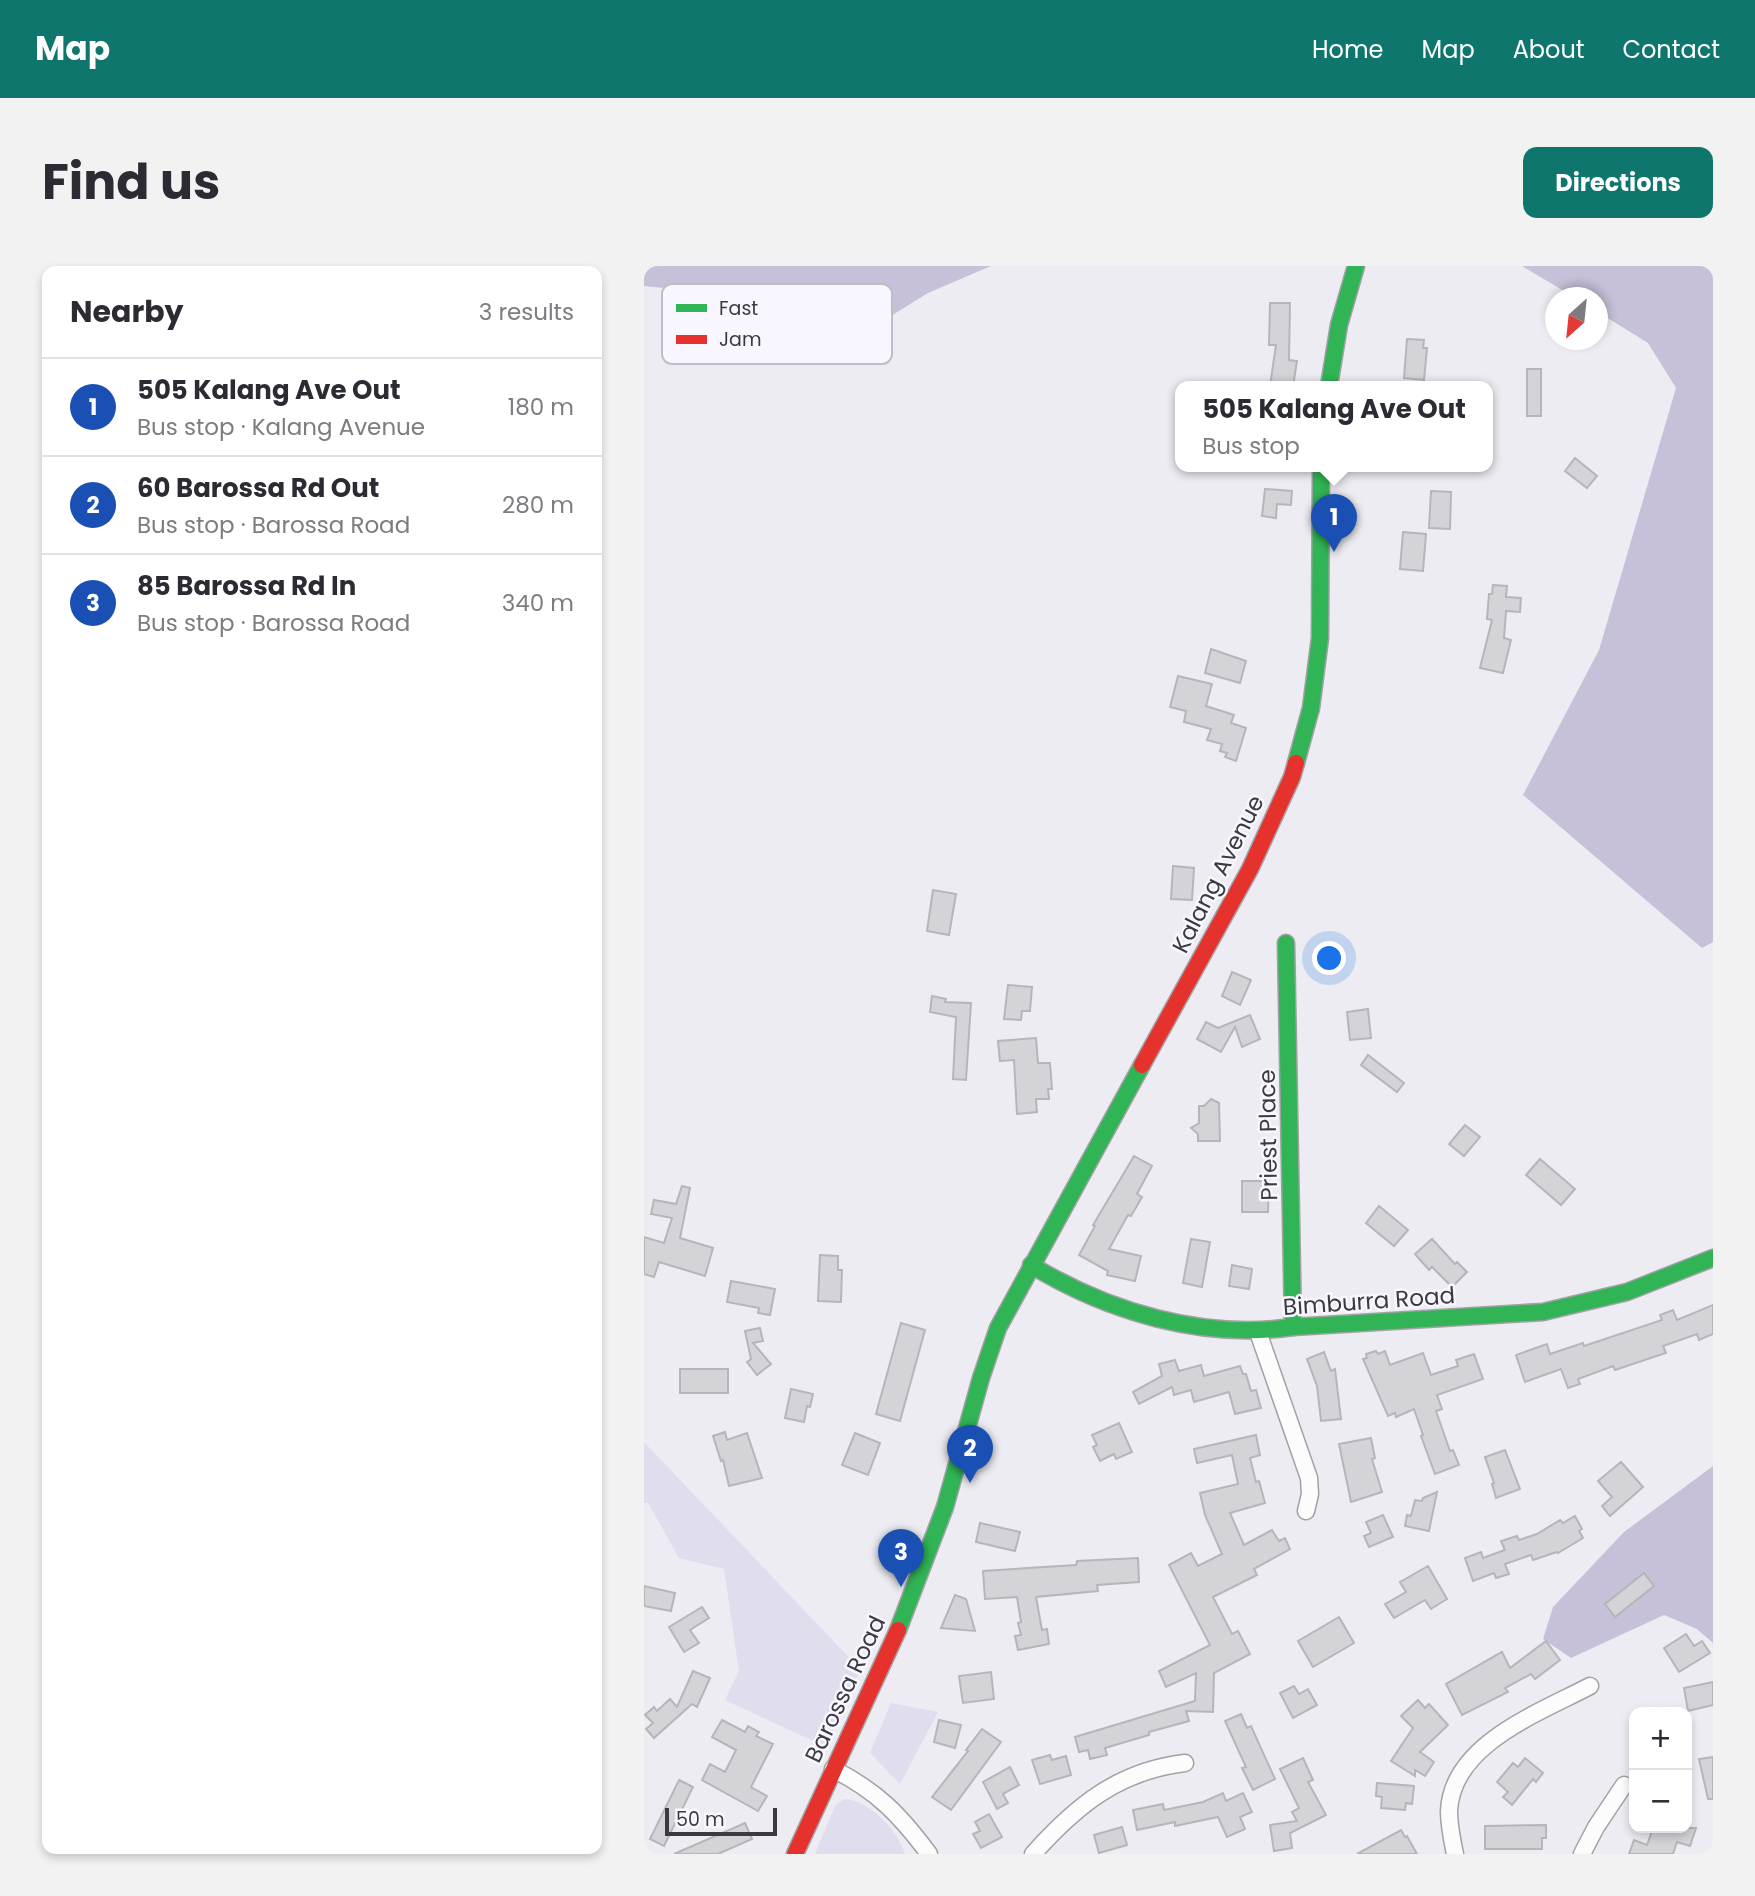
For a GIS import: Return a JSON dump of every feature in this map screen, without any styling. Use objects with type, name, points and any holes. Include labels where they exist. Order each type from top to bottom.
[{"type":"street","points":[[1330,381],[1339,325],[1356,266]]},
{"type":"street","name":"Kalang Avenue","points":[[1031,1265],[1250,869],[1292,778],[1311,708],[1320,638],[1321,472]]},
{"type":"street","name":"Priest Place","points":[[1286,943],[1293,1327]]},
{"type":"street","name":"Bimburra Road","points":[[1031,1265],[1054,1279],[1133,1312],[1180,1324],[1258,1332],[1293,1327],[1543,1312],[1627,1292],[1713,1258]]},
{"type":"street","name":"Barossa Road","points":[[795,1854],[919,1580],[944,1510],[988,1353],[1008,1306],[1031,1265]]},
{"type":"street","points":[[1258,1332],[1309,1478],[1310,1494],[1306,1511]]},
{"type":"street","points":[[1455,1854],[1449,1810],[1456,1783],[1472,1757],[1499,1735],[1590,1686]]},
{"type":"street","points":[[1032,1854],[1065,1819],[1095,1795],[1138,1774],[1185,1763]]},
{"type":"street","points":[[833,1769],[872,1791],[889,1805],[929,1854]]},
{"type":"street","points":[[1582,1854],[1624,1785]]},
{"type":"shaded area","points":[[644,266],[991,266],[928,293],[892,315],[892,284],[644,286]]},
{"type":"shaded area","points":[[1522,266],[1713,266],[1713,942],[1702,948],[1523,795],[1599,650],[1676,388],[1648,343],[1608,318],[1608,287],[1557,287]]},
{"type":"shaded area","points":[[644,1442],[860,1669],[826,1747],[725,1700],[739,1671],[724,1569],[679,1558],[648,1503],[644,1503]]},
{"type":"shaded area","points":[[1713,1466],[1713,1643],[1697,1629],[1664,1615],[1571,1658],[1543,1639],[1553,1607],[1624,1532]]},
{"type":"shaded area","points":[[891,1703],[938,1712],[900,1784],[870,1753]]},
{"type":"shaded area","points":[[844,1799],[864,1805],[882,1819],[896,1836],[905,1854],[815,1854],[835,1806]]},
{"type":"building","points":[[1270,303],[1290,303],[1289,360],[1297,361],[1294,381],[1271,381],[1276,345],[1269,345]]},
{"type":"building","points":[[1407,339],[1424,340],[1423,348],[1427,348],[1424,380],[1404,378]]},
{"type":"building","points":[[1527,369],[1541,369],[1541,416],[1527,416]]},
{"type":"building","points":[[1575,458],[1597,476],[1587,488],[1565,471]]},
{"type":"building","points":[[1265,489],[1292,491],[1291,505],[1277,504],[1276,518],[1262,516]]},
{"type":"building","points":[[1431,491],[1451,492],[1450,529],[1429,528]]},
{"type":"building","points":[[1403,532],[1426,534],[1423,571],[1400,569]]},
{"type":"building","points":[[1493,585],[1507,586],[1506,597],[1521,598],[1520,612],[1506,611],[1504,638],[1511,640],[1503,673],[1480,668],[1492,620],[1487,619],[1489,594],[1492,594]]},
{"type":"building","points":[[1211,649],[1246,661],[1240,683],[1205,673]]},
{"type":"building","points":[[1178,676],[1212,684],[1206,706],[1234,715],[1231,723],[1246,728],[1236,761],[1225,757],[1227,753],[1220,751],[1222,744],[1207,740],[1211,729],[1184,722],[1186,711],[1170,707]]},
{"type":"building","points":[[1173,866],[1194,868],[1192,900],[1171,899]]},
{"type":"building","points":[[933,890],[956,894],[949,935],[927,931]]},
{"type":"building","points":[[1232,972],[1251,980],[1240,1005],[1222,996]]},
{"type":"building","points":[[1008,985],[1032,987],[1030,1011],[1022,1011],[1021,1020],[1004,1019]]},
{"type":"building","points":[[932,996],[946,999],[945,1002],[971,1003],[966,1080],[953,1079],[956,1017],[930,1012]]},
{"type":"building","points":[[1368,1009],[1371,1038],[1350,1040],[1347,1012]]},
{"type":"building","points":[[1250,1015],[1260,1039],[1242,1047],[1235,1027],[1221,1052],[1197,1039],[1206,1022],[1218,1028]]},
{"type":"building","points":[[1036,1038],[1038,1063],[1050,1063],[1052,1089],[1048,1089],[1049,1099],[1036,1099],[1037,1112],[1017,1114],[1014,1060],[1000,1061],[998,1041]]},
{"type":"building","points":[[1368,1055],[1404,1083],[1397,1092],[1361,1065]]},
{"type":"building","points":[[1211,1099],[1219,1103],[1220,1141],[1198,1141],[1198,1134],[1191,1128],[1199,1123],[1199,1106],[1204,1106]]},
{"type":"building","points":[[1465,1125],[1480,1137],[1464,1156],[1449,1144]]},
{"type":"building","points":[[1134,1156],[1152,1166],[1137,1194],[1142,1197],[1131,1216],[1128,1215],[1109,1249],[1141,1256],[1135,1281],[1107,1275],[1108,1271],[1079,1255],[1095,1226],[1093,1225]]},
{"type":"building","points":[[1540,1159],[1575,1189],[1561,1205],[1526,1175]]},
{"type":"building","points":[[1242,1181],[1269,1181],[1268,1212],[1242,1212]]},
{"type":"building","points":[[682,1186],[690,1188],[680,1238],[713,1248],[705,1276],[659,1262],[654,1277],[644,1274],[644,1237],[664,1243],[672,1218],[651,1214],[654,1200],[676,1204]]},
{"type":"building","points":[[1379,1206],[1408,1230],[1394,1246],[1366,1223]]},
{"type":"building","points":[[1191,1239],[1210,1242],[1202,1287],[1183,1283]]},
{"type":"building","points":[[1432,1239],[1455,1264],[1457,1262],[1467,1272],[1452,1287],[1432,1267],[1429,1270],[1415,1254]]},
{"type":"building","points":[[820,1255],[838,1256],[838,1270],[842,1270],[841,1302],[818,1301]]},
{"type":"building","points":[[1232,1265],[1252,1269],[1249,1289],[1229,1286]]},
{"type":"building","points":[[731,1281],[775,1289],[770,1315],[758,1313],[759,1308],[727,1302]]},
{"type":"building","points":[[1713,1305],[1713,1334],[1699,1340],[1697,1334],[1663,1346],[1666,1353],[1615,1370],[1613,1366],[1578,1379],[1580,1384],[1568,1388],[1561,1369],[1525,1382],[1516,1355],[1547,1344],[1550,1354],[1583,1343],[1584,1346],[1662,1320],[1660,1315],[1673,1310],[1677,1320]]},
{"type":"building","points":[[901,1323],[925,1330],[900,1421],[876,1414]]},
{"type":"building","points":[[760,1328],[763,1341],[753,1343],[771,1364],[757,1375],[747,1362],[751,1359],[745,1331]]},
{"type":"building","points":[[1376,1351],[1378,1354],[1385,1351],[1390,1365],[1423,1353],[1431,1375],[1458,1366],[1456,1360],[1474,1354],[1483,1379],[1437,1395],[1442,1409],[1436,1411],[1450,1451],[1453,1450],[1459,1465],[1435,1474],[1414,1409],[1396,1417],[1395,1413],[1388,1416],[1363,1359],[1367,1358],[1366,1354]]},
{"type":"building","points":[[1324,1352],[1331,1371],[1335,1369],[1341,1419],[1321,1421],[1317,1386],[1307,1359]]},
{"type":"building","points":[[1175,1360],[1179,1371],[1201,1365],[1204,1376],[1240,1366],[1243,1374],[1246,1374],[1251,1391],[1256,1390],[1261,1408],[1235,1414],[1229,1392],[1194,1402],[1191,1390],[1174,1395],[1172,1387],[1139,1404],[1133,1392],[1162,1376],[1159,1364]]},
{"type":"building","points":[[680,1369],[728,1369],[728,1393],[680,1393]]},
{"type":"building","points":[[791,1389],[813,1394],[804,1422],[785,1418]]},
{"type":"building","points":[[1119,1423],[1132,1452],[1116,1459],[1114,1454],[1100,1461],[1093,1447],[1097,1445],[1092,1435]]},
{"type":"building","points":[[725,1432],[727,1440],[747,1433],[762,1478],[729,1486],[723,1460],[721,1461],[713,1436]]},
{"type":"building","points":[[855,1433],[880,1443],[868,1475],[842,1465]]},
{"type":"building","points":[[1256,1435],[1260,1455],[1250,1458],[1265,1503],[1230,1513],[1244,1545],[1272,1530],[1279,1541],[1285,1538],[1290,1549],[1254,1569],[1257,1575],[1213,1597],[1232,1634],[1238,1631],[1250,1654],[1214,1673],[1213,1712],[1186,1711],[1189,1721],[1105,1748],[1107,1755],[1090,1759],[1088,1750],[1079,1752],[1075,1737],[1195,1701],[1196,1673],[1166,1687],[1159,1671],[1210,1645],[1169,1565],[1191,1553],[1198,1566],[1222,1554],[1205,1515],[1200,1493],[1238,1484],[1232,1455],[1197,1463],[1194,1449]]},
{"type":"building","points":[[1371,1438],[1375,1458],[1372,1459],[1382,1492],[1351,1502],[1339,1444]]},
{"type":"building","points":[[1505,1450],[1520,1489],[1496,1498],[1485,1457]]},
{"type":"building","points":[[1621,1462],[1643,1487],[1610,1516],[1602,1506],[1612,1497],[1598,1481]]},
{"type":"building","points":[[1437,1492],[1429,1531],[1405,1526],[1415,1500],[1422,1501]]},
{"type":"building","points":[[1383,1515],[1393,1537],[1369,1547],[1364,1536],[1371,1533],[1366,1522]]},
{"type":"building","points":[[1575,1516],[1582,1529],[1579,1531],[1583,1538],[1558,1553],[1533,1560],[1531,1555],[1505,1564],[1509,1574],[1496,1578],[1494,1573],[1473,1581],[1465,1558],[1481,1552],[1483,1558],[1505,1550],[1501,1541],[1517,1536],[1519,1540],[1537,1534],[1560,1520],[1563,1523]]},
{"type":"building","points":[[980,1523],[1020,1532],[1015,1551],[976,1542]]},
{"type":"building","points":[[1138,1558],[1139,1582],[1097,1585],[1098,1591],[1036,1597],[1042,1630],[1047,1629],[1049,1644],[1018,1650],[1015,1636],[1021,1635],[1018,1623],[1021,1622],[1017,1597],[985,1599],[983,1571],[1076,1565],[1077,1561]]},
{"type":"building","points":[[1428,1566],[1447,1599],[1431,1609],[1425,1600],[1394,1618],[1385,1604],[1406,1592],[1400,1582]]},
{"type":"building","points":[[1644,1573],[1654,1586],[1615,1617],[1605,1604]]},
{"type":"building","points":[[644,1586],[675,1593],[671,1611],[644,1606]]},
{"type":"building","points":[[955,1595],[966,1599],[975,1631],[941,1628]]},
{"type":"building","points":[[702,1607],[709,1618],[690,1630],[699,1643],[684,1652],[669,1627]]},
{"type":"building","points":[[1339,1617],[1354,1643],[1313,1667],[1298,1641]]},
{"type":"building","points":[[1686,1634],[1694,1646],[1702,1641],[1710,1653],[1679,1672],[1664,1648]]},
{"type":"building","points":[[1546,1641],[1560,1660],[1535,1679],[1531,1674],[1505,1688],[1508,1692],[1462,1715],[1446,1684],[1502,1652],[1510,1668]]},
{"type":"building","points":[[693,1671],[710,1678],[697,1707],[692,1704],[654,1738],[646,1729],[653,1723],[645,1715],[654,1707],[657,1711],[670,1699],[677,1707]]},
{"type":"building","points":[[991,1672],[994,1699],[963,1703],[959,1676]]},
{"type":"building","points":[[1713,1682],[1713,1705],[1692,1710],[1692,1707],[1687,1707],[1684,1688]]},
{"type":"building","points":[[1294,1686],[1299,1694],[1308,1689],[1317,1705],[1293,1718],[1280,1693]]},
{"type":"building","points":[[1418,1700],[1425,1708],[1429,1704],[1448,1725],[1420,1752],[1434,1762],[1425,1776],[1415,1770],[1415,1776],[1391,1761],[1413,1728],[1401,1716]]},
{"type":"building","points":[[1241,1714],[1247,1728],[1251,1726],[1275,1779],[1253,1790],[1242,1768],[1246,1767],[1225,1721]]},
{"type":"building","points":[[722,1720],[745,1732],[748,1726],[759,1732],[756,1736],[773,1744],[751,1787],[767,1796],[758,1811],[702,1780],[710,1764],[725,1772],[736,1750],[712,1737]]},
{"type":"building","points":[[939,1720],[961,1725],[955,1748],[934,1742]]},
{"type":"building","points":[[982,1729],[1001,1742],[951,1810],[932,1797]]},
{"type":"building","points":[[1050,1755],[1052,1760],[1066,1756],[1071,1775],[1040,1784],[1032,1760]]},
{"type":"building","points":[[1713,1757],[1713,1799],[1708,1799],[1699,1759]]},
{"type":"building","points":[[1303,1758],[1313,1780],[1308,1782],[1326,1815],[1290,1833],[1292,1848],[1274,1851],[1270,1825],[1297,1821],[1292,1812],[1299,1808],[1280,1769]]},
{"type":"building","points":[[1525,1758],[1543,1773],[1536,1782],[1533,1779],[1512,1805],[1503,1797],[1508,1792],[1497,1782],[1513,1763],[1518,1767]]},
{"type":"building","points":[[1010,1767],[1019,1785],[1003,1794],[1008,1803],[997,1809],[983,1782]]},
{"type":"building","points":[[679,1780],[693,1787],[664,1846],[650,1839]]},
{"type":"building","points":[[1377,1783],[1414,1786],[1412,1804],[1406,1803],[1405,1810],[1381,1808],[1382,1797],[1376,1796]]},
{"type":"building","points":[[1223,1793],[1226,1801],[1243,1793],[1252,1812],[1240,1817],[1245,1829],[1227,1837],[1218,1817],[1137,1830],[1133,1810],[1163,1804],[1164,1810],[1203,1802]]},
{"type":"building","points":[[989,1814],[1002,1837],[981,1848],[973,1834],[980,1831],[975,1822]]},
{"type":"building","points":[[745,1823],[752,1839],[718,1854],[674,1854]]},
{"type":"building","points":[[1546,1825],[1546,1838],[1542,1838],[1542,1849],[1485,1849],[1485,1826]]},
{"type":"building","points":[[1122,1827],[1127,1845],[1099,1853],[1094,1835]]},
{"type":"building","points":[[1692,1828],[1696,1828],[1690,1846],[1677,1842],[1673,1854],[1629,1854],[1634,1840],[1647,1845],[1651,1833],[1692,1833]]},
{"type":"building","points":[[1401,1830],[1417,1854],[1357,1854]]},
{"type":"traffic: fast","points":[[1330,381],[1339,325],[1356,266]]},
{"type":"traffic: fast","points":[[1296,763],[1311,708],[1320,638],[1321,472]]},
{"type":"traffic: fast","points":[[1286,943],[1293,1327]]},
{"type":"traffic: fast","points":[[898,1630],[945,1507],[981,1378],[998,1328],[1142,1065]]},
{"type":"traffic: fast","points":[[1031,1265],[1061,1282],[1124,1309],[1191,1325],[1259,1330],[1543,1312],[1627,1292],[1713,1258]]},
{"type":"traffic: jam","points":[[1142,1065],[1250,869],[1296,763]]},
{"type":"traffic: jam","points":[[795,1854],[898,1630]]},
{"type":"place","name":"505 Kalang Ave Out","points":[[1334,552]]},
{"type":"place","name":"60 Barossa Rd Out","points":[[970,1483]]},
{"type":"place","name":"85 Barossa Rd In","points":[[901,1587]]}]
